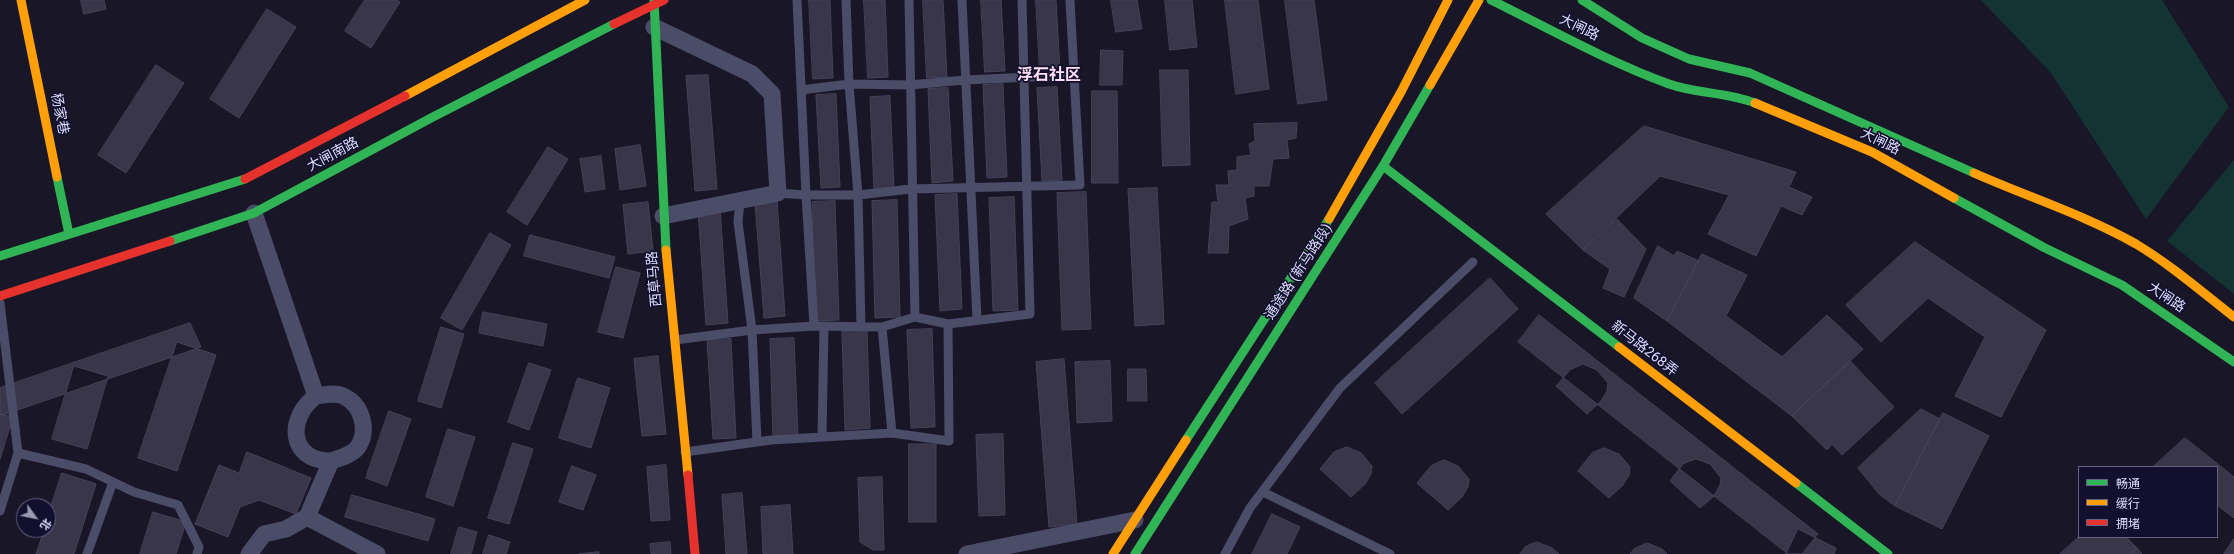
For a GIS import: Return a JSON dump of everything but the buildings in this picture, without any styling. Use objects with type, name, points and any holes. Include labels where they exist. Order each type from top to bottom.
[{"type":"main road","name":"杨家巷","points":[[21,0],[69,234]]},
{"type":"main road","name":"大闸南路","points":[[0,256],[252,177],[585,0]]},
{"type":"main road","name":"大闸南路","points":[[0,296],[254,213],[654,1],[664,0]]},
{"type":"main road","name":"通途路 (新马路段)","points":[[1113,554],[1337,207],[1401,92],[1448,0]]},
{"type":"main road","name":"通途路 (新马路段)","points":[[1135,554],[1383,166],[1478,0]]},
{"type":"main road","name":"大闸路","points":[[1490,0],[1617,63],[1671,85],[1740,96],[1872,152],[2045,248],[2122,285],[2234,362]]},
{"type":"main road","name":"大闸路","points":[[1582,0],[1642,38],[1689,59],[1750,72],[2003,186],[2101,226],[2137,245],[2187,280],[2234,317]]},
{"type":"main road","name":"西草马路","points":[[654,1],[663,216],[695,554]]},
{"type":"main road","name":"新马路268弄","points":[[1383,166],[1886,553]]},
{"type":"street","points":[[654,27],[752,74],[772,94],[778,193],[663,216]]},
{"type":"street","points":[[254,213],[316,396]]},
{"type":"street","points":[[329,394],[343,396],[354,403],[362,416],[363,435],[358,447],[346,456],[331,461],[321,461],[310,456],[297,441],[296,429],[298,415],[306,404],[316,396],[329,394]]},
{"type":"street","points":[[249,554],[264,534],[286,529],[307,517],[331,461]]},
{"type":"street","points":[[307,517],[377,554]]},
{"type":"street","points":[[967,554],[1135,520]]},
{"type":"lane","points":[[797,0],[814,326]]},
{"type":"lane","points":[[846,0],[849,84],[858,195],[861,327]]},
{"type":"lane","points":[[909,0],[915,317]]},
{"type":"lane","points":[[962,0],[969,188],[977,320]]},
{"type":"lane","points":[[675,340],[752,330],[814,326],[882,327],[915,317],[948,324],[1030,314],[1022,0]]},
{"type":"lane","points":[[778,193],[806,195],[858,195],[912,189],[1027,187],[1080,184],[1070,0]]},
{"type":"lane","points":[[801,90],[849,84],[910,85],[965,80],[1074,76]]},
{"type":"lane","points":[[740,201],[738,222],[752,330],[757,442]]},
{"type":"lane","points":[[1225,554],[1250,508],[1340,388],[1473,262]]},
{"type":"lane","points":[[0,304],[18,453],[0,511]]},
{"type":"lane","points":[[686,452],[757,442],[892,433],[949,441],[948,324]]},
{"type":"lane","points":[[822,437],[824,326]]},
{"type":"lane","points":[[882,327],[892,433]]},
{"type":"lane","points":[[18,453],[86,469],[134,492],[178,505],[199,547],[197,554]]},
{"type":"lane","points":[[87,554],[113,482]]},
{"type":"lane","points":[[1263,492],[1390,554]]},
{"type":"green space","points":[[1981,0],[2162,0],[2229,107],[2146,219],[2051,73]]},
{"type":"green space","points":[[2234,160],[2234,294],[2167,241]]},
{"type":"traffic: fast","points":[[654,0],[666,250]]},
{"type":"traffic: fast","points":[[1491,0],[1579,45],[1624,66],[1669,84],[1690,90],[1744,99],[1755,103]]},
{"type":"traffic: fast","points":[[1582,0],[1642,38],[1689,59],[1750,73],[1974,173]]},
{"type":"traffic: fast","points":[[170,241],[254,213],[431,118],[614,24]]},
{"type":"traffic: fast","points":[[1135,554],[1383,166],[1430,85]]},
{"type":"traffic: fast","points":[[1383,166],[1619,347]]},
{"type":"traffic: fast","points":[[57,177],[69,234]]},
{"type":"traffic: fast","points":[[0,256],[245,179]]},
{"type":"traffic: fast","points":[[1954,198],[2045,248],[2122,285],[2234,362]]},
{"type":"traffic: fast","points":[[1186,440],[1329,219]]},
{"type":"traffic: fast","points":[[1796,483],[1888,554]]},
{"type":"traffic: slow","points":[[21,0],[57,177]]},
{"type":"traffic: slow","points":[[405,96],[585,0]]},
{"type":"traffic: slow","points":[[1329,219],[1401,92],[1448,0]]},
{"type":"traffic: slow","points":[[1430,85],[1479,0]]},
{"type":"traffic: slow","points":[[1755,103],[1872,152],[1954,198]]},
{"type":"traffic: slow","points":[[1974,173],[2077,215],[2136,244],[2174,270],[2234,317]]},
{"type":"traffic: slow","points":[[666,250],[688,475]]},
{"type":"traffic: slow","points":[[1619,347],[1796,483]]},
{"type":"traffic: slow","points":[[1113,554],[1186,440]]},
{"type":"traffic: jam","points":[[614,24],[664,0]]},
{"type":"traffic: jam","points":[[245,179],[405,96]]},
{"type":"traffic: jam","points":[[0,296],[170,241]]},
{"type":"traffic: jam","points":[[688,475],[695,554]]},
{"type":"district","name":"浮石社区","points":[[1049,76]]}]
